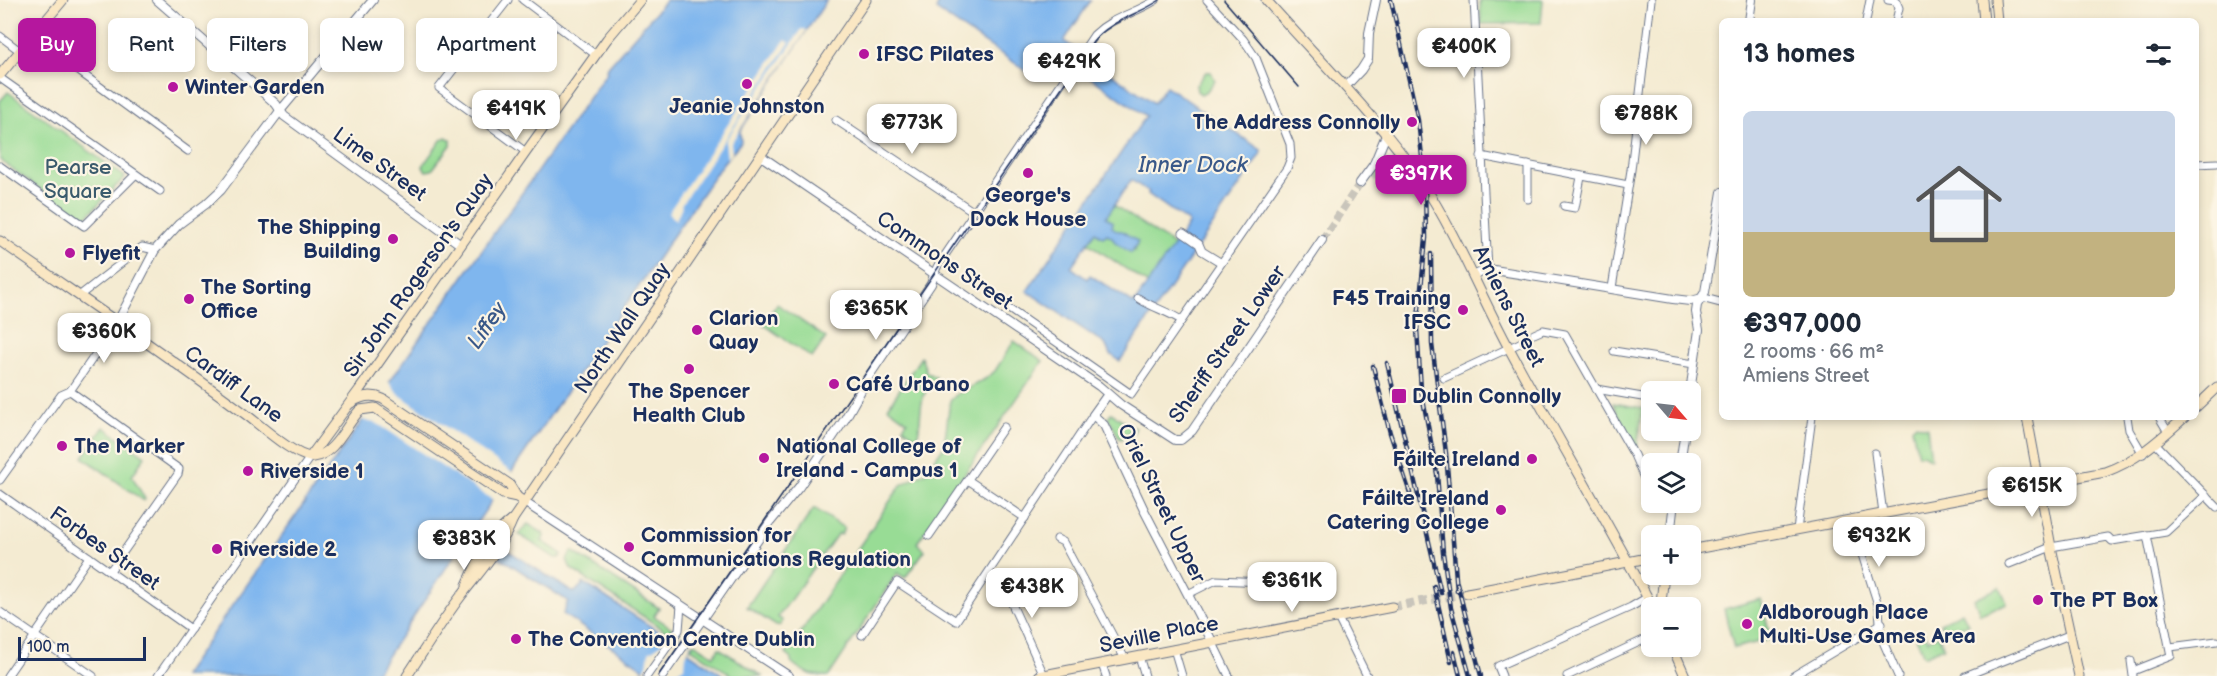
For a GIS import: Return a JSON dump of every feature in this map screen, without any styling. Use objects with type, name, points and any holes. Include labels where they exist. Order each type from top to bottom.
[{"type":"main road","name":"Sir John Rogerson's Quay","points":[[310,457],[526,152],[639,0]]},
{"type":"main road","name":"North Wall Quay","points":[[484,561],[506,536],[521,500],[761,156],[866,0]]},
{"type":"main road","name":"Amiens Street","points":[[1266,0],[1386,135],[1403,156],[1440,212],[1509,349],[1648,597]]},
{"type":"main road","points":[[1982,0],[1984,18]]},
{"type":"main road","points":[[1995,0],[1997,18]]},
{"type":"main road","points":[[47,18],[60,1]]},
{"type":"main road","points":[[0,77],[18,54]]},
{"type":"main road","name":"Cardiff Lane","points":[[0,241],[291,448],[310,457]]},
{"type":"main road","points":[[2199,404],[2217,387]]},
{"type":"main road","points":[[348,405],[363,397],[378,397],[394,405],[509,484],[521,500]]},
{"type":"main road","name":"Sir John Rogerson's Quay","points":[[310,457],[327,451],[353,416],[360,410],[370,408],[379,410],[503,494],[521,500]]},
{"type":"main road","points":[[2028,420],[2051,547],[2079,676]]},
{"type":"main road","points":[[1701,548],[2105,472],[2126,465],[2143,454],[2182,420]]},
{"type":"main road","name":"North Wall Quay","points":[[484,561],[498,530],[513,519]]},
{"type":"main road","points":[[1467,593],[1595,570],[1641,559]]},
{"type":"main road","points":[[406,676],[484,561]]},
{"type":"main road","name":"Seville Place","points":[[1042,676],[1064,674],[1138,656],[1392,607]]},
{"type":"main road","points":[[1677,657],[1686,676]]},
{"type":"street","name":"Lime Street","points":[[157,0],[276,104],[284,116],[461,245]]},
{"type":"street","points":[[0,480],[61,395],[70,391],[117,323],[154,250],[178,225],[221,190],[280,111],[373,0]]},
{"type":"street","points":[[507,0],[439,88],[526,152]]},
{"type":"street","points":[[524,0],[596,55]]},
{"type":"street","points":[[663,676],[771,521],[799,487],[869,376],[931,284],[937,267],[1084,49],[1104,25],[1138,11],[1156,0]]},
{"type":"street","points":[[1006,307],[1131,394],[1287,168],[1291,158],[1290,144],[1256,57],[1243,39],[1207,0]]},
{"type":"street","points":[[1345,87],[1368,59],[1369,33],[1376,0]]},
{"type":"street","points":[[1474,0],[1488,270]]},
{"type":"street","points":[[1612,288],[1628,185],[1651,0]]},
{"type":"street","points":[[1749,18],[1752,0]]},
{"type":"street","points":[[1867,18],[1870,0]]},
{"type":"street","points":[[1888,0],[1896,1],[1899,8],[1897,18]]},
{"type":"street","points":[[0,36],[18,50]]},
{"type":"street","points":[[80,72],[188,151]]},
{"type":"street","points":[[0,77],[160,191]]},
{"type":"street","points":[[836,120],[974,212]]},
{"type":"street","points":[[1360,183],[1374,165],[1386,135]]},
{"type":"street","name":"Commons Street","points":[[761,156],[1108,394]]},
{"type":"street","points":[[1374,165],[1386,159],[1403,156]]},
{"type":"street","points":[[1481,156],[1628,185]]},
{"type":"street","points":[[2199,164],[2217,163]]},
{"type":"street","points":[[1528,165],[1528,199]]},
{"type":"street","points":[[0,166],[84,226],[135,175]]},
{"type":"street","points":[[1564,206],[1575,208],[1581,177]]},
{"type":"street","points":[[1692,381],[1699,330],[1697,305],[1703,298],[1719,209]]},
{"type":"street","points":[[1183,233],[1199,244],[1202,251],[1220,262]]},
{"type":"street","name":"Sheriff Street Lower","points":[[1108,394],[1170,437],[1181,440],[1322,240]]},
{"type":"street","points":[[79,296],[142,247],[154,250]]},
{"type":"street","points":[[1473,276],[1488,270],[1690,301],[1703,298],[1719,302]]},
{"type":"street","points":[[1138,298],[1156,310],[1163,309],[1180,320]]},
{"type":"street","points":[[1534,334],[1543,330],[1565,334],[1641,472]]},
{"type":"street","points":[[1443,378],[1524,341]]},
{"type":"street","points":[[1614,351],[1694,364]]},
{"type":"street","points":[[1596,389],[1641,397]]},
{"type":"street","points":[[70,391],[179,469],[178,474],[110,572]]},
{"type":"street","points":[[862,635],[897,582],[956,621],[1108,394]]},
{"type":"street","name":"Oriel Street Upper","points":[[1093,415],[1104,425],[1144,510],[1212,641]]},
{"type":"street","points":[[1797,530],[1812,420]]},
{"type":"street","points":[[2127,420],[2129,430],[2143,454]]},
{"type":"street","points":[[2160,420],[2168,432]]},
{"type":"street","points":[[929,536],[1004,427]]},
{"type":"street","points":[[2156,444],[2217,507]]},
{"type":"street","points":[[1875,453],[1884,514]]},
{"type":"street","name":"Sir John Rogerson's Quay","points":[[159,676],[310,457]]},
{"type":"street","points":[[968,480],[1025,518]]},
{"type":"street","name":"Forbes Street","points":[[0,494],[191,629]]},
{"type":"street","points":[[2009,564],[2051,547],[2108,537],[2112,541],[2166,532],[2206,495]]},
{"type":"street","points":[[521,500],[789,676]]},
{"type":"street","points":[[1851,520],[1879,608],[1882,623],[1881,637],[1898,676]]},
{"type":"street","points":[[2131,661],[2133,674],[2171,656],[2147,535]]},
{"type":"street","points":[[1057,539],[1063,543],[1125,659]]},
{"type":"street","points":[[7,676],[89,557]]},
{"type":"street","points":[[1188,594],[1216,580],[1265,582]]},
{"type":"street","points":[[992,587],[1011,602],[1042,676]]},
{"type":"street","points":[[1502,676],[1498,666],[1641,601]]},
{"type":"street","points":[[647,676],[680,626],[681,605]]},
{"type":"street","points":[[0,612],[93,676]]},
{"type":"street","points":[[1338,618],[1367,676]]},
{"type":"street","points":[[1793,676],[1882,623]]},
{"type":"street","points":[[1965,676],[2069,635]]},
{"type":"street","points":[[1212,641],[1229,676]]},
{"type":"street","points":[[1567,676],[1641,641]]},
{"type":"street","points":[[2170,647],[2217,641]]},
{"type":"street","points":[[1173,649],[1182,676]]},
{"type":"street","points":[[1138,656],[1145,676]]},
{"type":"street","points":[[1102,664],[1106,676]]},
{"type":"green space","points":[[1480,0],[1543,0],[1541,23],[1481,24]]},
{"type":"green space","points":[[1206,72],[1211,72],[1215,80],[1207,91],[1201,94],[1197,91],[1196,85]]},
{"type":"green space","name":"Pearse Square","points":[[8,92],[125,177],[83,220],[0,160],[0,101]]},
{"type":"green space","points":[[446,137],[451,140],[451,145],[432,170],[426,171],[424,164],[442,139]]},
{"type":"green space","points":[[1390,163],[1395,166],[1395,174],[1387,180],[1377,181],[1374,178]]},
{"type":"green space","points":[[1114,205],[1175,246],[1167,256],[1174,257],[1165,260],[1165,258],[1148,284],[1088,243],[1095,232],[1107,234],[1134,251],[1137,245],[1111,227],[1105,217]]},
{"type":"green space","points":[[777,304],[826,338],[812,358],[763,324]]},
{"type":"green space","points":[[1014,341],[1043,361],[917,543],[925,550],[905,578],[897,573],[829,676],[808,674],[800,669],[791,662],[791,658],[786,654],[901,485],[926,472],[944,446],[950,401],[957,394],[995,371]]},
{"type":"green space","points":[[921,357],[927,373],[936,377],[925,392],[917,438],[903,427],[907,421],[888,407]]},
{"type":"green space","points":[[1613,403],[1641,408],[1637,448],[1633,446]]},
{"type":"green space","points":[[1111,413],[1135,428],[1134,432],[1129,432],[1121,439],[1119,438],[1108,417]]},
{"type":"green space","points":[[1916,424],[1927,427],[1931,459],[1923,454],[1918,455],[1912,428]]},
{"type":"green space","points":[[104,427],[145,456],[132,476],[144,501],[83,457]]},
{"type":"green space","points":[[814,508],[844,528],[841,535],[838,533],[778,617],[783,621],[776,626],[747,607]]},
{"type":"green space","points":[[528,524],[543,533],[542,541],[562,554],[559,558],[555,558],[518,534]]},
{"type":"green space","points":[[572,551],[659,608],[654,616],[673,629],[670,634],[571,569],[567,560]]},
{"type":"green space","points":[[2000,587],[2007,603],[1980,614],[1974,599]]},
{"type":"green space","name":"Aldborough Place Multi-Use Games Area","points":[[1761,599],[1771,639],[1734,648],[1724,609]]},
{"type":"green space","points":[[1962,612],[1968,624],[1945,634],[1940,623]]},
{"type":"green space","points":[[1925,633],[1928,640],[1938,635],[1944,647],[1924,656],[1916,637]]},
{"type":"green space","points":[[694,643],[714,656],[719,648],[762,676],[733,676],[691,648]]},
{"type":"water","name":"Liffey","points":[[666,0],[827,0],[740,131],[741,142],[723,163],[474,527],[572,592],[584,583],[667,637],[672,631],[691,645],[688,652],[725,676],[640,676],[644,669],[563,614],[568,601],[466,538],[374,676],[183,676],[607,72],[606,69]]},
{"type":"water","name":"Inner Dock","points":[[940,0],[1091,0],[1064,41],[1154,103],[1166,86],[1261,150],[1242,182],[1120,361],[1110,354],[1105,344],[1027,291],[1146,116],[1055,53],[1037,78],[936,10]],"holes":[[[1131,180],[1149,192],[1148,194],[1189,223],[1134,304],[1090,275],[1087,279],[1071,267],[1095,232],[1103,237],[1107,234],[1131,253],[1138,242],[1112,227],[1113,222],[1106,217]]]},
{"type":"pier","points":[[802,29],[807,30],[731,143],[732,152],[727,159],[725,141]]},
{"type":"pier","points":[[785,40],[790,42],[681,205],[676,220],[668,213]]},
{"type":"pier","points":[[388,381],[397,393],[513,473],[494,501],[378,424],[362,420]]},
{"type":"pier","points":[[672,631],[691,645],[685,666],[671,676],[640,676],[647,665],[649,652],[662,643]]},
{"type":"tunnel","points":[[1322,240],[1360,183]]},
{"type":"tunnel","points":[[1392,607],[1467,593]]},
{"type":"tram line","points":[[658,676],[1093,42],[1108,28],[1160,0]]},
{"type":"tram line","points":[[1224,0],[1299,87]]},
{"type":"railway","points":[[1391,0],[1418,120],[1425,184],[1426,238],[1417,329],[1421,389],[1437,474],[1443,553],[1451,608],[1470,676]]},
{"type":"railway","points":[[1431,254],[1432,344],[1446,453],[1457,591]]},
{"type":"railway","points":[[1387,363],[1441,593]]},
{"type":"railway","points":[[1373,366],[1390,433],[1410,493]]},
{"type":"railway","points":[[1457,583],[1481,676]]},
{"type":"railway","points":[[1434,586],[1451,662]]},
{"type":"railway","points":[[1454,652],[1460,676]]},
{"type":"place","name":"IFSC Pilates","points":[[864,54]]},
{"type":"place","name":"Jeanie Johnston","points":[[747,84]]},
{"type":"place","name":"Winter Garden","points":[[173,87]]},
{"type":"place","name":"The Address Connolly","points":[[1412,122]]},
{"type":"place","name":"George's Dock House","points":[[1028,173]]},
{"type":"place","name":"The Shipping Building","points":[[393,239]]},
{"type":"place","name":"Flyefit","points":[[70,253]]},
{"type":"place","name":"The Sorting Office","points":[[189,299]]},
{"type":"place","name":"F45 Training IFSC","points":[[1463,310]]},
{"type":"place","name":"Clarion Quay","points":[[697,330]]},
{"type":"place","name":"The Spencer Health Club","points":[[689,369]]},
{"type":"place","name":"Café Urbano","points":[[834,384]]},
{"type":"place","name":"Dublin Connolly","points":[[1399,396]]},
{"type":"place","name":"The Marker","points":[[62,446]]},
{"type":"place","name":"National College of Ireland - Campus 1","points":[[764,458]]},
{"type":"place","name":"Fáilte Ireland","points":[[1532,459]]},
{"type":"place","name":"Riverside 1","points":[[248,471]]},
{"type":"place","name":"Fáilte Ireland Catering College","points":[[1501,510]]},
{"type":"place","name":"Commission for Communications Regulation","points":[[629,547]]},
{"type":"place","name":"Riverside 2","points":[[217,549]]},
{"type":"place","name":"The PT Box","points":[[2038,600]]},
{"type":"place","name":"Aldborough Place Multi-Use Games Area","points":[[1747,624]]},
{"type":"place","name":"The Convention Centre Dublin","points":[[516,639]]}]
